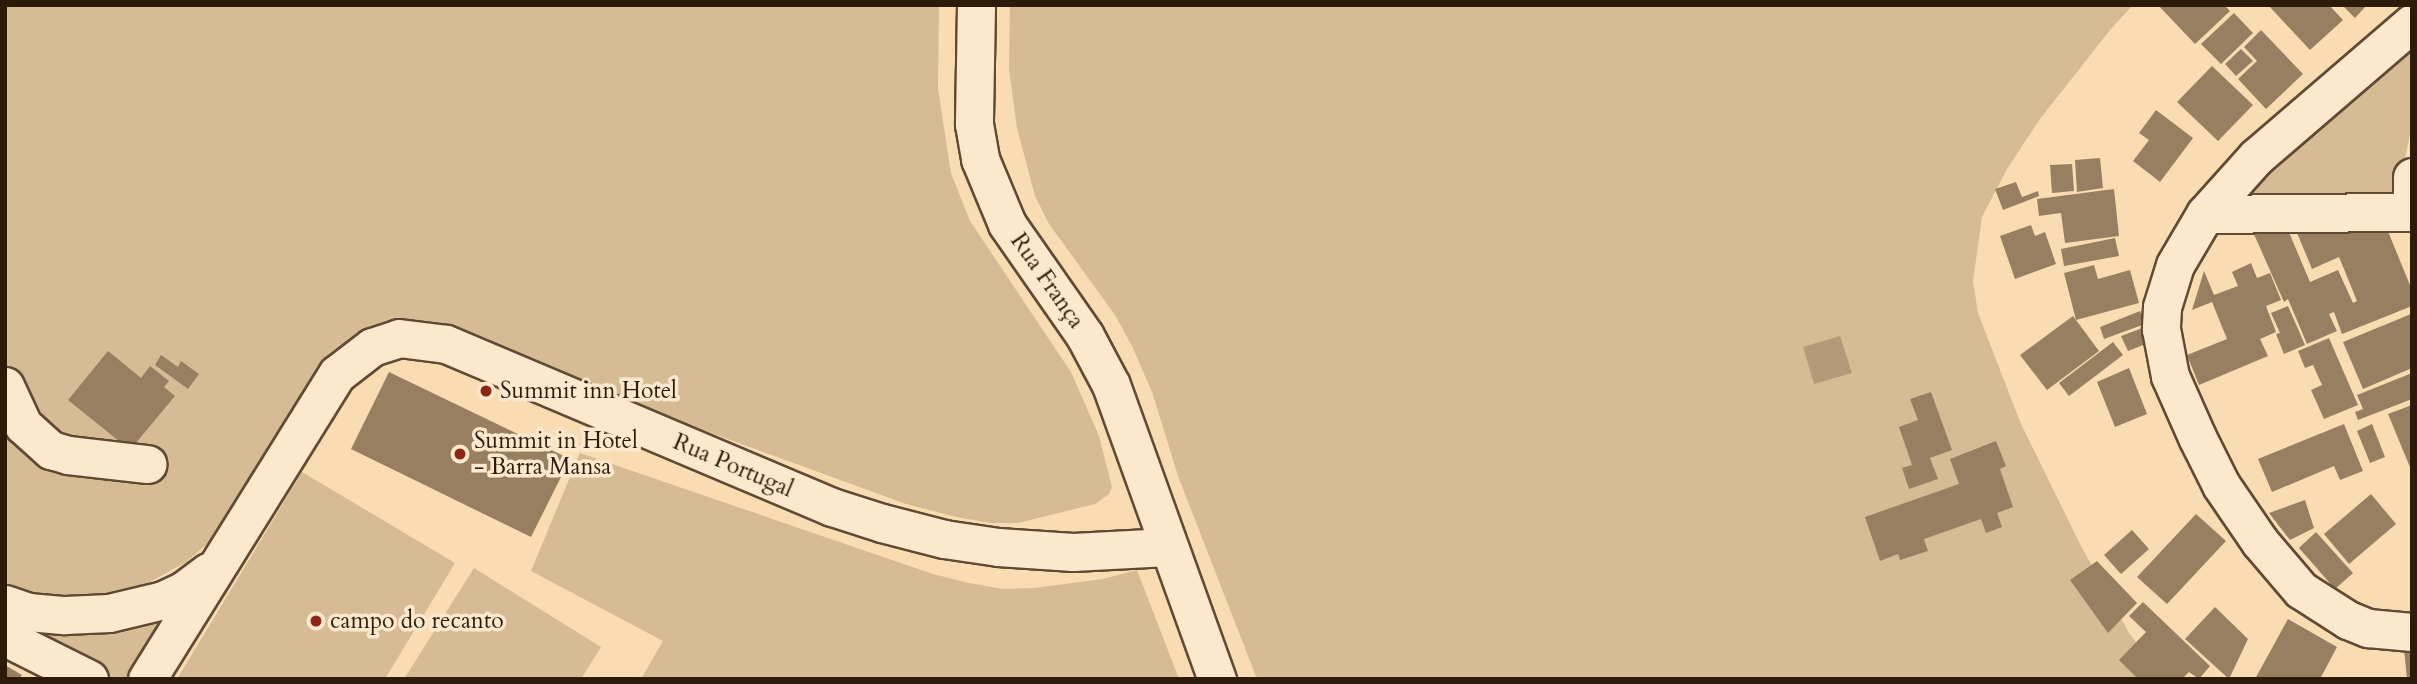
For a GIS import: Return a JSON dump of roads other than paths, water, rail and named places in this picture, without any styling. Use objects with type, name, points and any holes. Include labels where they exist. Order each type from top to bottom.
[{"type":"street","name":"Rua França","points":[[976,5],[974,124],[980,159],[1007,224],[1085,336],[1111,385],[1217,679]]},
{"type":"street","points":[[2412,23],[2284,131],[2230,182],[2204,214],[2175,265],[2162,307],[2161,329],[2170,376],[2203,449],[2221,485],[2260,542],[2301,590],[2348,620],[2368,628],[2412,632]]},
{"type":"street","points":[[2204,214],[2412,211],[2412,177]]},
{"type":"street","name":"Rua Portugal","points":[[148,679],[337,373],[372,347],[412,337],[446,344],[832,507],[882,523],[943,539],[998,547],[1073,552],[1168,547]]},
{"type":"street","points":[[5,386],[23,425],[31,435],[51,450],[68,455],[147,464]]},
{"type":"street","name":"Rua Portugal","points":[[5,604],[27,612],[65,615],[109,613],[163,600],[184,590],[217,565]]},
{"type":"street","points":[[5,637],[89,679]]},
{"type":"place","name":"Summit inn Hotel","points":[[486,391]]},
{"type":"place","name":"Summit in Hotel - Barra Mansa","points":[[460,454]]},
{"type":"place","name":"campo do recanto","points":[[316,621]]}]
